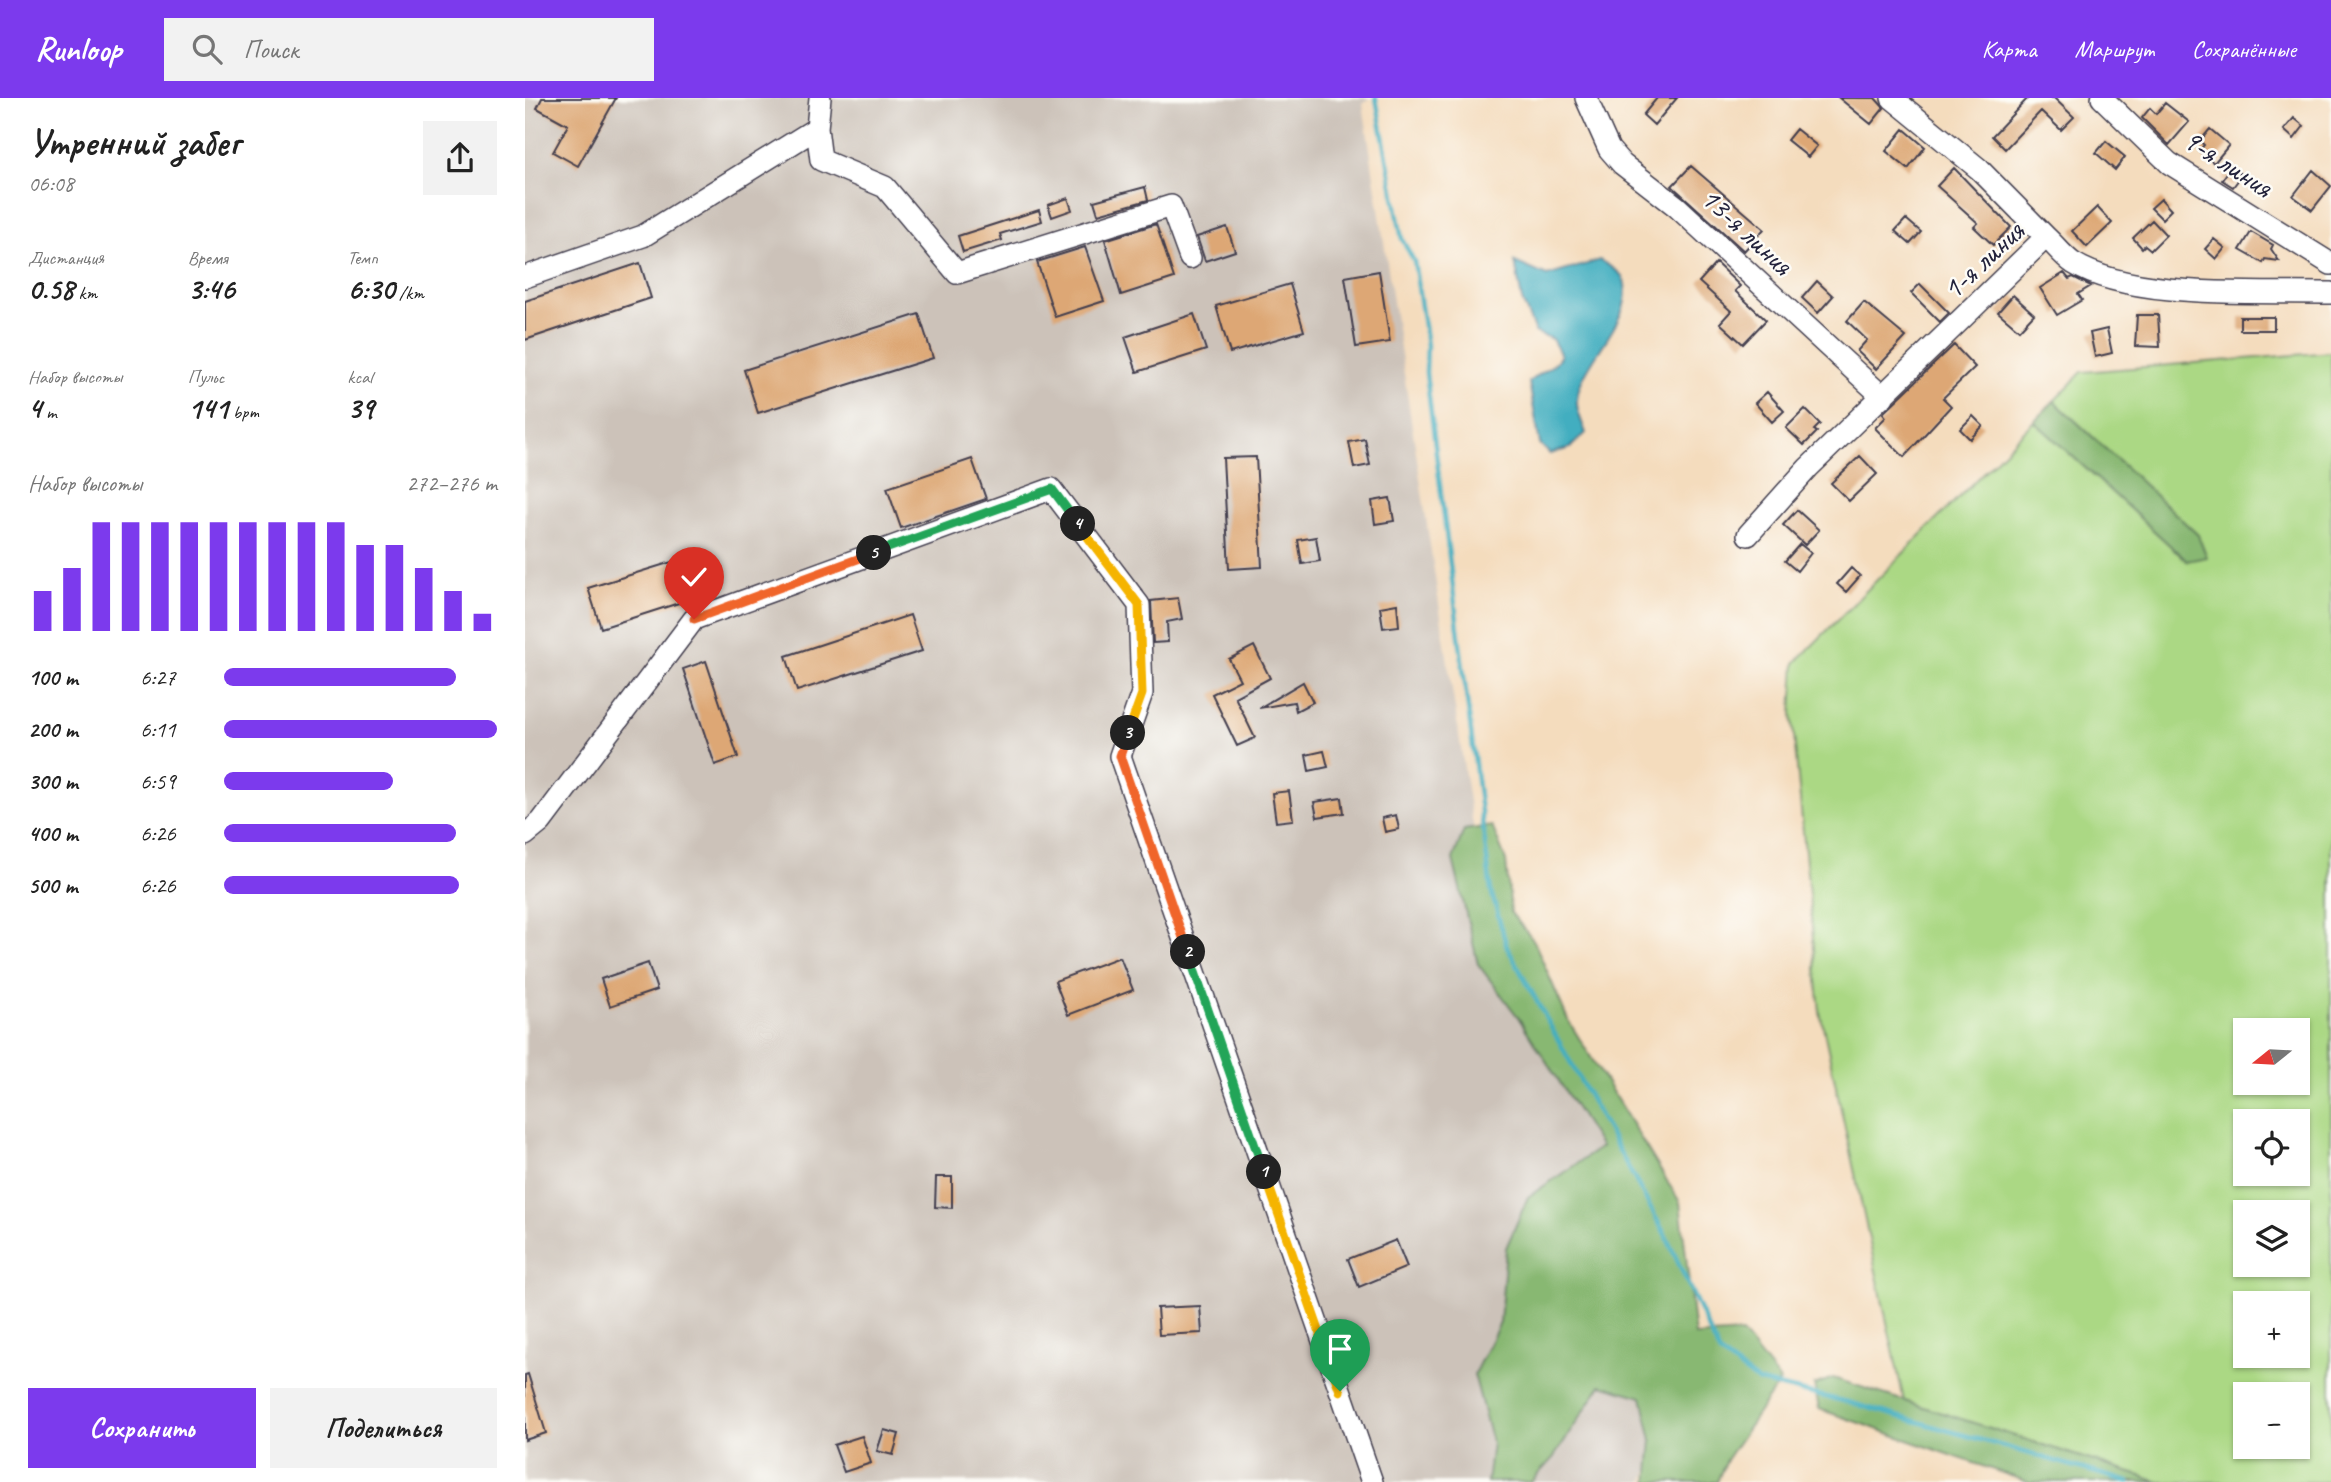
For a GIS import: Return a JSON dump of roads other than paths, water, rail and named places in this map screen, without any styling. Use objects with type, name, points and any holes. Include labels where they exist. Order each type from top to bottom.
[{"type":"street","points":[[820,98],[817,128],[821,160]]},
{"type":"street","name":"13-я линия","points":[[1586,98],[1605,140],[1622,164],[1676,206],[1883,397]]},
{"type":"street","points":[[1892,98],[1979,169],[2046,237]]},
{"type":"street","name":"9-я линия","points":[[2102,98],[2169,163],[2331,264]]},
{"type":"street","points":[[525,277],[643,236],[817,128]]},
{"type":"street","points":[[794,142],[821,160],[885,187],[957,273],[1171,206],[1191,258]]},
{"type":"street","name":"1-я линия","points":[[1748,535],[1808,468],[2046,237],[2072,262],[2107,278],[2162,288],[2331,293]]},
{"type":"street","points":[[525,835],[541,822],[694,619],[1052,489],[1139,605],[1142,694],[1120,756],[1372,1482]]},
{"type":"water","points":[[1600,260],[1622,276],[1626,291],[1624,307],[1580,386],[1577,405],[1586,433],[1570,448],[1550,454],[1540,444],[1529,382],[1555,363],[1561,355],[1552,339],[1535,332],[1522,300],[1515,262],[1547,276]]},
{"type":"waterway","points":[[1376,98],[1402,239],[1414,261],[1427,345],[1426,373],[1491,891],[1507,947],[1666,1236],[1720,1354],[1759,1382],[1848,1402],[2129,1482]]}]
